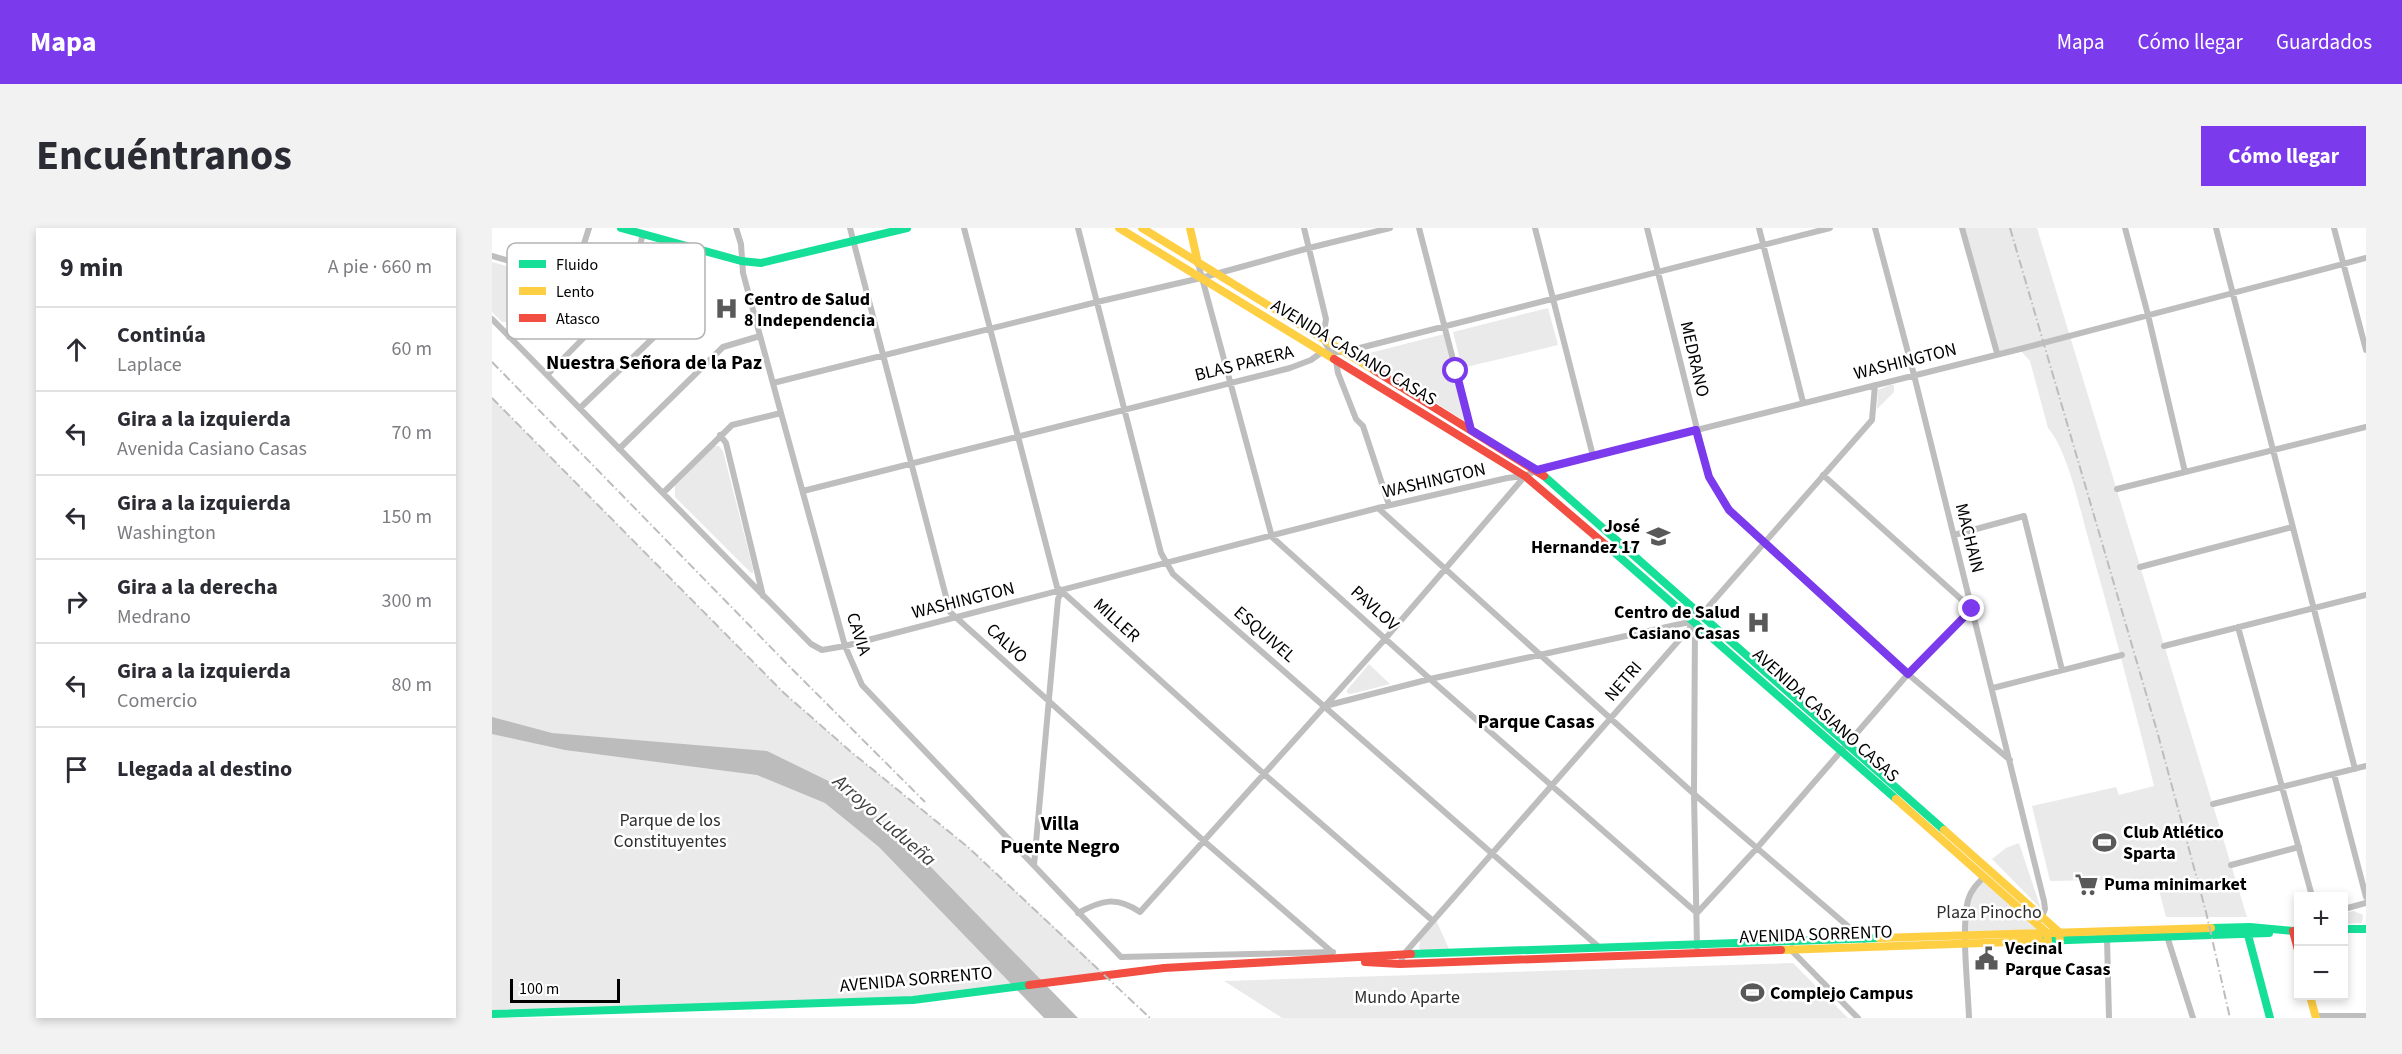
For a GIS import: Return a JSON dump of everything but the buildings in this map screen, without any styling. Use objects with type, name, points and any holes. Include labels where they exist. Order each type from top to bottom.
[{"type":"main road","points":[[621,228],[675,243]]},
{"type":"main road","points":[[705,251],[741,261],[761,263],[907,228]]},
{"type":"main road","name":"AVENIDA CASIANO CASAS","points":[[1119,228],[1525,476],[1698,618]]},
{"type":"main road","name":"AVENIDA CASIANO CASAS","points":[[1142,228],[1537,470],[1698,618],[2039,921],[2047,938]]},
{"type":"main road","points":[[1190,228],[1198,263]]},
{"type":"main road","name":"AVENIDA CASIANO CASAS","points":[[1844,748],[1984,877],[2060,937]]},
{"type":"main road","points":[[2348,929],[2366,929]]},
{"type":"main road","points":[[2249,931],[2270,1018]]},
{"type":"main road","name":"AVENIDA SORRENTO","points":[[492,1014],[562,1015],[913,1000],[1200,966],[1341,960],[1404,954],[1697,944],[1792,946],[2294,931]]},
{"type":"main road","name":"AVENIDA SORRENTO","points":[[1341,960],[1400,964],[1697,954],[1792,946]]},
{"type":"main road","points":[[2311,1000],[2316,1017]]},
{"type":"street","points":[[584,243],[589,228]]},
{"type":"street","name":"CAVIA","points":[[736,228],[741,244],[741,261],[760,336],[845,646],[862,685],[1120,957],[1333,952]]},
{"type":"street","name":"CALVO","points":[[850,228],[950,612],[1205,842],[1341,960]]},
{"type":"street","name":"MILLER","points":[[964,228],[1058,587],[1264,774],[1433,921]]},
{"type":"street","name":"ESQUIVEL","points":[[1078,228],[1161,553],[1173,574],[1600,948]]},
{"type":"street","points":[[1304,228],[1326,319],[1323,339],[1356,419],[1363,426],[1389,505]]},
{"type":"street","points":[[773,383],[1201,278],[1390,228]]},
{"type":"street","points":[[1419,228],[1471,430]]},
{"type":"street","points":[[1535,228],[1593,456]]},
{"type":"street","name":"MEDRANO","points":[[1647,228],[1709,477],[1729,510],[1908,674],[2011,761]]},
{"type":"street","points":[[1759,228],[1803,402]]},
{"type":"street","name":"BLAS PARERA","points":[[803,491],[1830,228]]},
{"type":"street","name":"MACHAIN","points":[[1875,228],[2011,761],[2044,901],[2039,921]]},
{"type":"street","points":[[1962,228],[1997,353]]},
{"type":"street","points":[[2125,228],[2185,472]]},
{"type":"street","points":[[2216,228],[2355,769]]},
{"type":"street","points":[[2334,228],[2366,350]]},
{"type":"street","points":[[641,243],[643,234]]},
{"type":"street","points":[[492,256],[507,260]]},
{"type":"street","name":"WASHINGTON","points":[[763,596],[811,644],[822,650],[845,646],[1389,505],[1525,476],[1537,470],[2366,258]]},
{"type":"street","points":[[1198,263],[1272,537]]},
{"type":"street","points":[[492,319],[507,335]]},
{"type":"street","points":[[619,449],[723,347],[760,336]]},
{"type":"street","points":[[511,339],[763,596]]},
{"type":"street","points":[[547,375],[583,339]]},
{"type":"street","points":[[580,408],[652,339]]},
{"type":"street","name":"NETRI","points":[[1400,964],[1404,954],[1491,853],[1872,420],[1875,385]]},
{"type":"street","points":[[663,493],[732,425],[781,413]]},
{"type":"street","points":[[2117,489],[2366,427]]},
{"type":"street","points":[[720,435],[726,443],[763,596]]},
{"type":"street","points":[[1697,913],[1757,848],[1908,674],[1972,609],[1823,475]]},
{"type":"street","points":[[1078,913],[1096,903],[1110,901],[1126,903],[1140,912],[1385,639],[1525,476]]},
{"type":"street","points":[[1378,508],[1694,794],[1864,944]]},
{"type":"street","points":[[1954,535],[2024,516],[2062,670]]},
{"type":"street","points":[[2140,567],[2292,526]]},
{"type":"street","name":"PAVLOV","points":[[1272,537],[1697,913]]},
{"type":"street","points":[[1034,865],[1058,599],[1062,591]]},
{"type":"street","points":[[2164,646],[2366,595]]},
{"type":"street","points":[[1325,706],[1430,679],[1542,656],[1698,618],[1694,794],[1697,954]]},
{"type":"street","points":[[2238,627],[2311,892]]},
{"type":"street","points":[[1993,688],[2122,655]]},
{"type":"street","points":[[2213,804],[2366,766]]},
{"type":"street","points":[[2334,774],[2366,897]]},
{"type":"street","points":[[2231,865],[2299,847]]},
{"type":"street","points":[[1970,1018],[1967,940],[1969,899],[1974,887],[1984,877]]},
{"type":"street","points":[[2348,908],[2366,903]]},
{"type":"street","points":[[2166,934],[2193,1018]]},
{"type":"street","points":[[2107,936],[2109,1018]]},
{"type":"street","points":[[1792,946],[1858,1018]]},
{"type":"street","points":[[1600,948],[1601,957]]},
{"type":"street","points":[[2316,1017],[2366,1016]]},
{"type":"green space","points":[[1962,228],[2037,228],[2247,917],[2166,917],[2156,879],[2050,881],[2032,806],[2116,787],[2119,795],[2154,786],[2067,464],[2048,428],[2030,361],[2019,349],[1997,353]]},
{"type":"green space","points":[[492,262],[507,266],[507,322],[502,322],[492,312]]},
{"type":"green space","points":[[1548,308],[1558,345],[1462,368],[1453,332]]},
{"type":"green space","points":[[1444,334],[1466,422],[1362,355]]},
{"type":"green space","points":[[1894,385],[1894,392],[1877,409],[1878,390]]},
{"type":"green space","name":"Parque de los Constituyentes","points":[[492,398],[784,693],[850,751],[969,848],[1107,976],[913,1000],[492,1014]]},
{"type":"green space","points":[[713,446],[719,446],[723,451],[753,573],[675,497],[675,484]]},
{"type":"green space","points":[[1369,664],[1390,684],[1347,693],[1347,690]]},
{"type":"green space","points":[[2019,843],[2041,909],[1992,859],[2006,848]]},
{"type":"green space","name":"Plaza Pinocho","points":[[1984,877],[2047,933],[1967,936],[1969,899]]},
{"type":"green space","points":[[2354,911],[2363,915],[2362,923],[2348,924],[2348,912]]},
{"type":"green space","points":[[1436,920],[1450,951],[1421,951],[1420,940]]},
{"type":"green space","name":"Mundo Aparte","points":[[1793,963],[1848,1018],[1282,1018],[1224,981]]},
{"type":"shaded area","name":"Arroyo Ludueña","points":[[492,717],[552,733],[767,751],[851,792],[926,862],[1078,1018],[1044,1018],[879,847],[825,803],[757,775],[565,750],[492,734]]},
{"type":"railway","points":[[2010,228],[2157,731],[2206,912],[2230,1018]]},
{"type":"railway","points":[[492,362],[925,802]]},
{"type":"railway","points":[[492,398],[784,693],[850,751],[969,848],[1150,1018]]},
{"type":"traffic: fast","points":[[621,228],[676,243]]},
{"type":"traffic: fast","points":[[705,251],[741,261],[761,263],[907,228]]},
{"type":"traffic: fast","points":[[1544,476],[1944,830]]},
{"type":"traffic: fast","points":[[1607,546],[1896,799]]},
{"type":"traffic: fast","points":[[2211,928],[2250,927],[2293,931]]},
{"type":"traffic: fast","points":[[2348,929],[2366,929]]},
{"type":"traffic: fast","points":[[2249,931],[2248,935],[2270,1018]]},
{"type":"traffic: fast","points":[[2040,941],[2269,933]]},
{"type":"traffic: fast","points":[[1411,954],[1879,938]]},
{"type":"traffic: fast","points":[[492,1014],[913,1000],[1029,985]]},
{"type":"traffic: slow","points":[[1119,228],[1334,359]]},
{"type":"traffic: slow","points":[[1142,228],[1374,370]]},
{"type":"traffic: slow","points":[[1190,228],[1198,263]]},
{"type":"traffic: slow","points":[[1896,799],[2047,933],[2048,942]]},
{"type":"traffic: slow","points":[[1944,830],[2059,932],[2060,942]]},
{"type":"traffic: slow","points":[[1879,938],[2211,928]]},
{"type":"traffic: slow","points":[[1781,950],[2040,941]]},
{"type":"traffic: slow","points":[[2311,1000],[2316,1018]]},
{"type":"traffic: jam","points":[[1334,359],[1525,476],[1607,546]]},
{"type":"traffic: jam","points":[[1374,370],[1544,476]]},
{"type":"traffic: jam","points":[[2293,931],[2297,946]]},
{"type":"traffic: jam","points":[[1365,962],[1400,964],[1781,950]]},
{"type":"traffic: jam","points":[[1029,985],[1164,968],[1411,954]]},
{"type":"place","name":"Centro de Salud 8 Independencia","points":[[726,309]]},
{"type":"place","name":"José Hernandez 17","points":[[1658,536]]},
{"type":"place","name":"Centro de Salud Casiano Casas","points":[[1758,622]]},
{"type":"place","name":"Club Atlético Sparta","points":[[2105,842]]},
{"type":"place","name":"Puma minimarket","points":[[2086,884]]},
{"type":"place","name":"Vecinal Parque Casas","points":[[1987,958]]},
{"type":"place","name":"Complejo Campus","points":[[1752,993]]},
{"type":"district","name":"Nuestra Señora de la Paz","points":[[654,362]]},
{"type":"district","name":"Parque Casas","points":[[1536,721]]},
{"type":"district","name":"Villa Puente Negro","points":[[1060,834]]},
{"type":"route","points":[[1456,371],[1471,430],[1537,470],[1696,430],[1709,477],[1729,510],[1908,674],[1972,609]]}]
